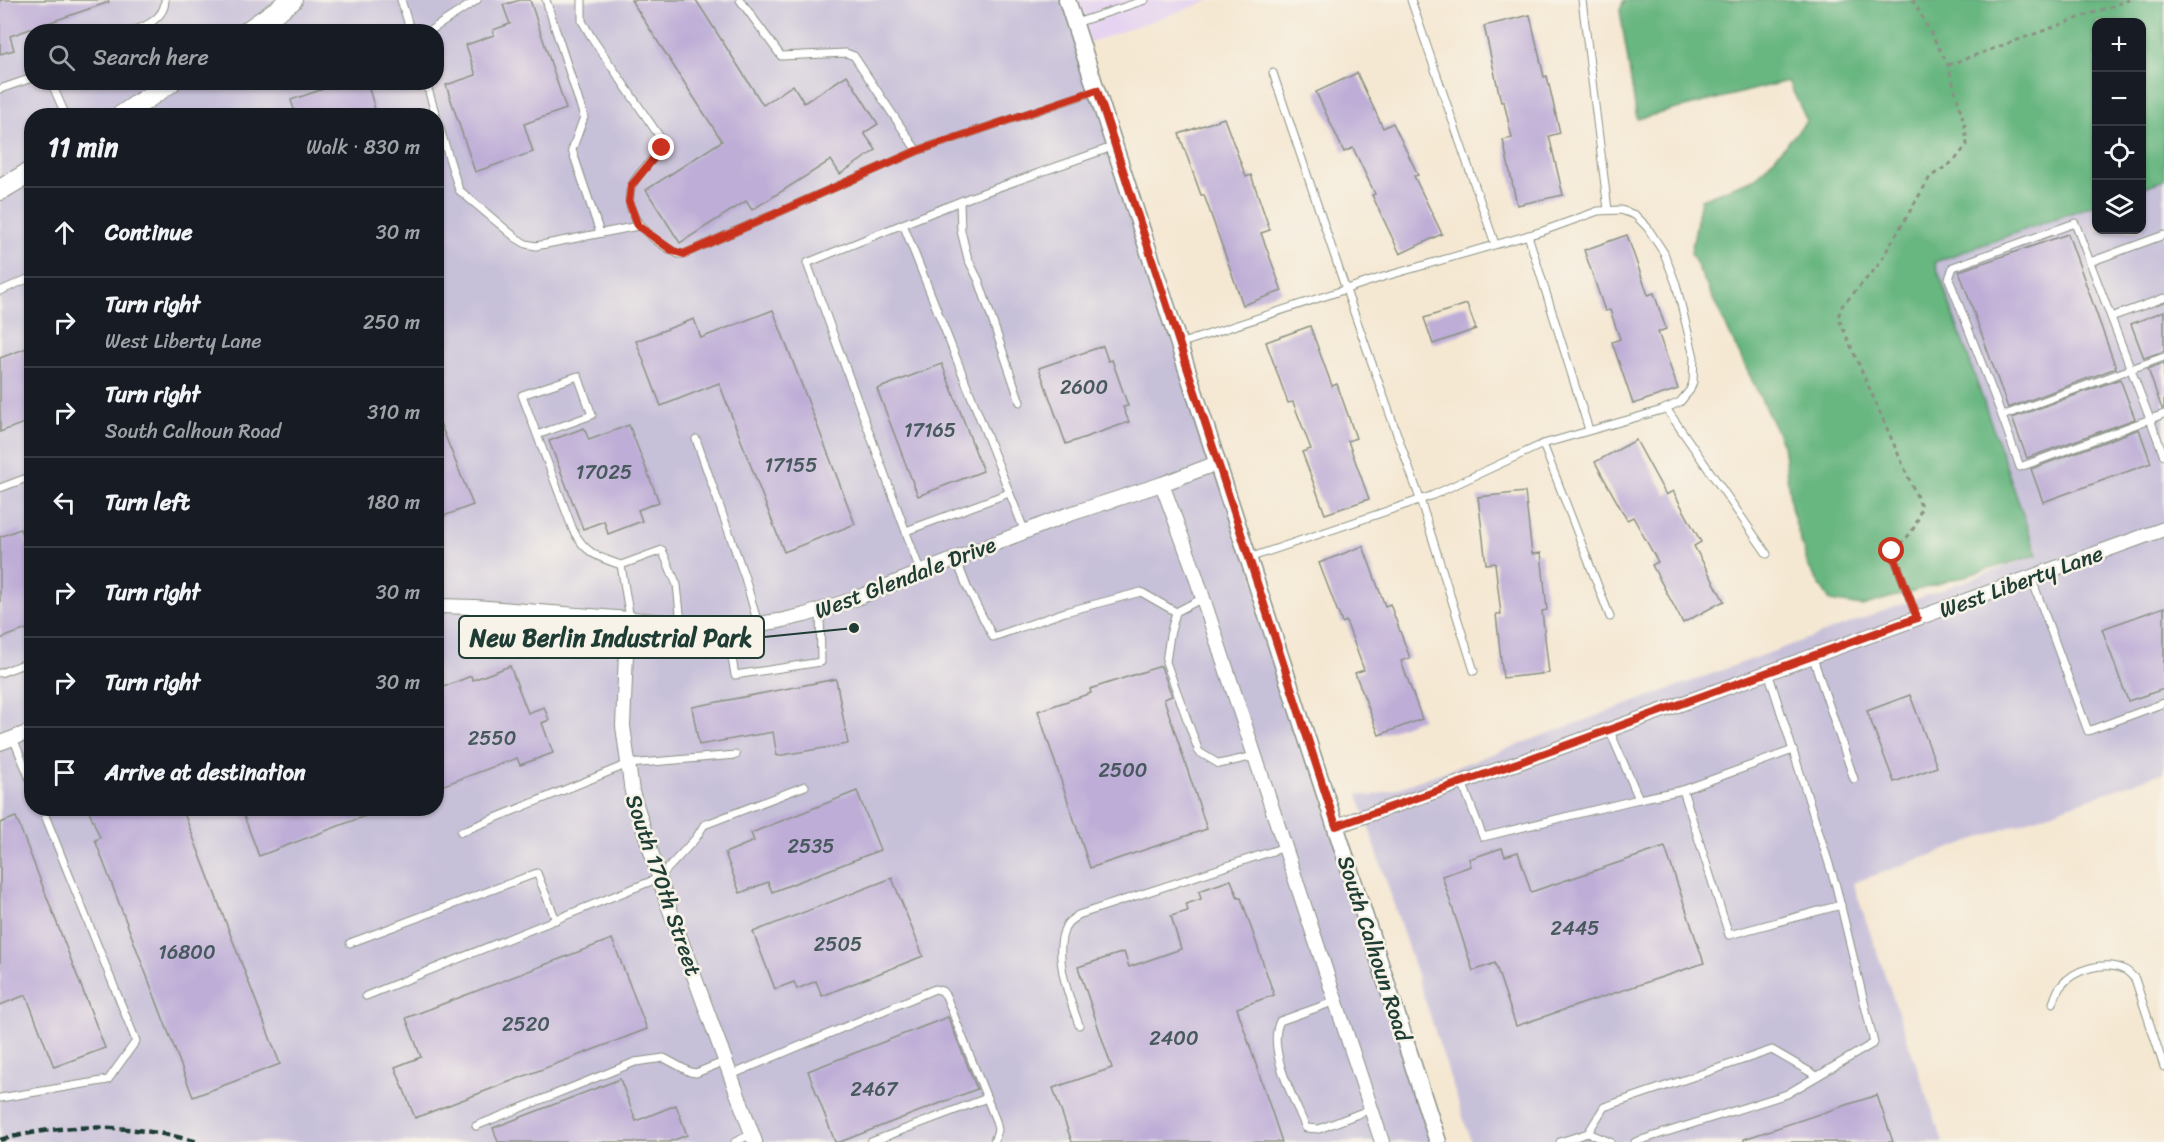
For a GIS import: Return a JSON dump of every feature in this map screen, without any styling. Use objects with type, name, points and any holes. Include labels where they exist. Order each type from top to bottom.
[{"type":"main road","points":[[258,24],[292,0]]},
{"type":"main road","points":[[133,108],[159,90]]},
{"type":"main road","points":[[0,190],[24,176]]},
{"type":"street","name":"South Calhoun Road","points":[[1067,0],[1438,1142]]},
{"type":"street","name":"West Glendale Drive","points":[[444,606],[681,623],[758,624],[820,610],[1067,515],[1217,463]]},
{"type":"street","points":[[1162,483],[1203,598],[1382,1142]]},
{"type":"street","name":"West Liberty Lane","points":[[1336,826],[2164,529]]},
{"type":"street","name":"South 170th Street","points":[[630,619],[623,726],[632,792],[659,878],[754,1138]]},
{"type":"street","points":[[6,740],[24,733]]},
{"type":"lane","points":[[149,24],[165,7],[165,0]]},
{"type":"lane","points":[[401,0],[408,24]]},
{"type":"lane","points":[[440,24],[477,0]]},
{"type":"lane","points":[[546,0],[584,117],[572,150],[600,233]]},
{"type":"lane","points":[[582,0],[582,21],[592,39],[664,143],[631,186],[629,202],[638,226],[673,251],[684,254],[917,151],[1097,90]]},
{"type":"lane","points":[[740,0],[781,56],[846,53],[854,56],[917,151]]},
{"type":"lane","points":[[1075,24],[1145,0]]},
{"type":"lane","points":[[1411,0],[1495,244]]},
{"type":"lane","points":[[1582,0],[1608,210]]},
{"type":"lane","points":[[1273,73],[1420,499],[1474,671]]},
{"type":"lane","points":[[0,89],[24,81]]},
{"type":"lane","points":[[55,90],[62,108]]},
{"type":"lane","points":[[428,90],[434,108]]},
{"type":"lane","points":[[444,142],[459,190],[526,244],[536,246],[638,226]]},
{"type":"lane","points":[[921,573],[807,263],[960,202],[1114,146]]},
{"type":"lane","points":[[960,202],[961,231],[968,259],[979,282],[1020,402]]},
{"type":"lane","points":[[1179,344],[1598,211],[1621,210],[1635,215],[1647,227],[1664,254],[1676,284],[1694,357],[1693,382],[1690,390],[1680,402],[1543,444],[1431,496],[1249,558]]},
{"type":"lane","points":[[2164,414],[2150,420],[2020,467],[1949,279],[1953,267],[2075,223],[2150,420],[2164,456]]},
{"type":"lane","points":[[903,224],[1025,532]]},
{"type":"lane","points":[[1528,235],[1589,430]]},
{"type":"lane","points":[[2090,262],[2164,235]]},
{"type":"lane","points":[[0,291],[24,281]]},
{"type":"lane","points":[[2111,317],[2164,298]]},
{"type":"lane","points":[[2002,416],[2164,357]]},
{"type":"lane","points":[[537,435],[592,415],[578,376],[522,395],[537,435],[573,530],[580,543],[593,555],[621,565],[662,550],[677,585],[681,623]]},
{"type":"lane","points":[[1666,408],[1767,554]]},
{"type":"lane","points":[[696,439],[745,578],[758,624]]},
{"type":"lane","points":[[1543,444],[1610,617]]},
{"type":"lane","points":[[0,488],[24,479]]},
{"type":"lane","points":[[906,531],[1009,493]]},
{"type":"lane","points":[[1892,551],[1917,618]]},
{"type":"lane","points":[[956,559],[967,587],[993,637],[1065,612],[1141,592],[1176,612]]},
{"type":"lane","points":[[621,565],[630,619]]},
{"type":"lane","points":[[2031,577],[2088,731],[2164,703]]},
{"type":"lane","points":[[1203,598],[1176,612],[1166,663],[1199,753],[1219,764],[1255,756]]},
{"type":"lane","points":[[726,625],[735,675],[821,662],[820,610]]},
{"type":"lane","points":[[1812,656],[1854,779]]},
{"type":"lane","points":[[0,673],[24,664]]},
{"type":"lane","points":[[1635,1142],[1787,1094],[1874,1043],[1841,905],[1768,672]]},
{"type":"lane","points":[[1610,729],[1639,799]]},
{"type":"lane","points":[[6,740],[24,770]]},
{"type":"lane","points":[[1461,782],[1482,837],[1683,790],[1793,750]]},
{"type":"lane","points":[[461,832],[628,764],[736,755]]},
{"type":"lane","points":[[366,996],[659,878],[696,838],[704,825],[805,786]]},
{"type":"lane","points":[[1683,790],[1729,935],[1841,905]]},
{"type":"lane","points":[[0,1098],[108,1080],[136,1041],[45,816]]},
{"type":"lane","points":[[1079,1024],[1065,985],[1061,953],[1068,922],[1078,915],[1285,847]]},
{"type":"lane","points":[[350,943],[537,873],[556,920]]},
{"type":"lane","points":[[2053,1003],[2061,986],[2076,974],[2095,966],[2112,966],[2127,970],[2135,980],[2164,1067]]},
{"type":"lane","points":[[731,1075],[935,989],[942,991],[946,996],[987,1098],[998,1130],[994,1142]]},
{"type":"lane","points":[[1336,1001],[1280,1021],[1275,1031],[1279,1061],[1306,1128],[1319,1129],[1371,1109]]},
{"type":"lane","points":[[1588,1133],[1604,1107],[1772,1050],[1817,1076]]},
{"type":"lane","points":[[476,1126],[635,1062],[664,1058],[696,1073],[726,1061]]},
{"type":"lane","points":[[871,1142],[987,1098]]},
{"type":"lane","points":[[1560,1142],[1588,1133],[1610,1142]]},
{"type":"lane","points":[[735,1142],[754,1138]]},
{"type":"path","points":[[1892,551],[1906,539],[1919,520],[1921,506],[1838,317],[1842,306],[1877,267],[1930,177],[1954,161],[1967,145],[1965,126],[1948,65],[1913,0]]},
{"type":"path","points":[[1948,65],[2129,0]]},
{"type":"shaded area","points":[[0,0],[1067,0],[1438,1142],[0,1142]]},
{"type":"shaded area","points":[[1067,0],[1212,0],[1082,45]]},
{"type":"shaded area","points":[[2164,180],[2164,772],[1853,883],[1943,1142],[1471,1142],[1358,794],[1371,796],[1399,788],[2037,555],[1935,262],[2092,205],[2092,234],[2146,234],[2146,187]]},
{"type":"green space","points":[[1624,0],[2164,0],[2164,180],[2146,187],[2146,18],[2092,18],[2092,205],[1935,262],[2037,555],[1862,606],[1830,601],[1808,566],[1791,507],[1783,445],[1691,253],[1701,199],[1756,178],[1807,121],[1788,81],[1637,119],[1620,10]]},
{"type":"building","points":[[0,0],[108,0],[109,2],[45,24],[24,24],[24,31],[10,36],[14,50],[0,54]]},
{"type":"building","points":[[520,0],[530,0],[566,109],[524,124],[533,152],[475,172],[446,85],[476,75],[466,45],[494,35],[493,30],[510,24],[503,5]]},
{"type":"building","points":[[631,0],[696,0],[763,105],[793,85],[804,103],[847,75],[878,124],[864,133],[876,150],[840,174],[831,160],[752,210],[746,201],[680,243],[646,190],[722,141]]},
{"type":"building","points":[[1530,15],[1560,133],[1549,136],[1563,195],[1517,205],[1503,140],[1512,138],[1504,102],[1501,102],[1484,26]]},
{"type":"building","points":[[1357,73],[1383,128],[1393,123],[1418,175],[1414,176],[1442,234],[1400,254],[1353,148],[1344,152],[1316,92]]},
{"type":"building","points":[[320,90],[369,90],[375,108],[294,108],[291,100]]},
{"type":"building","points":[[1224,118],[1246,177],[1251,175],[1270,230],[1261,233],[1282,291],[1243,305],[1204,195],[1201,195],[1179,134]]},
{"type":"building","points":[[2068,234],[2116,368],[2008,408],[1959,271]]},
{"type":"building","points":[[1627,235],[1648,295],[1654,293],[1666,329],[1658,332],[1678,389],[1633,404],[1612,342],[1620,339],[1610,310],[1605,311],[1584,250]]},
{"type":"building","points":[[1467,304],[1476,329],[1433,344],[1424,318]]},
{"type":"building","points":[[773,310],[855,524],[784,552],[719,383],[661,406],[636,341],[694,319],[701,338]]},
{"type":"building","points":[[2164,311],[2164,351],[2144,358],[2131,324]]},
{"type":"building","points":[[1310,326],[1332,386],[1337,384],[1356,438],[1348,441],[1369,499],[1325,514],[1302,452],[1311,449],[1293,402],[1288,403],[1266,342]]},
{"type":"building","points":[[1103,346],[1108,361],[1112,360],[1128,406],[1123,407],[1129,422],[1066,444],[1039,368]]},
{"type":"building","points":[[24,349],[24,423],[0,432],[0,358]]},
{"type":"building","points":[[2164,363],[2164,408],[2162,409],[2148,369]]},
{"type":"building","points":[[942,364],[983,471],[918,496],[877,389]]},
{"type":"building","points":[[2120,379],[2135,419],[2027,458],[2012,418]]},
{"type":"building","points":[[629,425],[659,502],[638,510],[642,521],[608,534],[604,521],[583,529],[549,441],[584,428],[589,440]]},
{"type":"building","points":[[2139,429],[2151,463],[2043,502],[2031,469]]},
{"type":"building","points":[[444,433],[473,505],[444,516]]},
{"type":"building","points":[[1636,440],[1666,495],[1673,491],[1701,542],[1694,546],[1724,601],[1683,623],[1652,565],[1658,562],[1633,517],[1627,520],[1595,462]]},
{"type":"building","points":[[1525,492],[1532,554],[1541,553],[1547,610],[1542,611],[1549,673],[1503,678],[1496,614],[1501,614],[1495,563],[1486,564],[1478,497]]},
{"type":"building","points":[[20,529],[24,539],[24,630],[0,639],[0,537]]},
{"type":"building","points":[[1363,546],[1385,606],[1390,604],[1410,658],[1401,661],[1422,719],[1379,735],[1355,673],[1364,670],[1346,621],[1342,623],[1319,563]]},
{"type":"building","points":[[2164,607],[2164,689],[2128,701],[2102,629]]},
{"type":"building","points":[[510,666],[528,713],[544,707],[549,720],[542,723],[553,753],[520,765],[517,758],[444,785],[444,687],[471,676],[473,680]]},
{"type":"building","points":[[1161,666],[1172,696],[1164,699],[1207,829],[1090,868],[1038,711],[1091,693],[1090,689]]},
{"type":"building","points":[[836,679],[848,744],[777,756],[773,732],[699,745],[692,707]]},
{"type":"building","points":[[1910,695],[1937,767],[1894,782],[1867,711]]},
{"type":"building","points":[[857,791],[880,850],[772,892],[768,882],[740,893],[725,853],[754,841],[751,833]]},
{"type":"building","points":[[91,816],[185,816],[280,1064],[193,1097],[95,840],[100,838]]},
{"type":"building","points":[[244,816],[365,816],[259,856]]},
{"type":"building","points":[[16,817],[105,1048],[54,1067],[26,995],[0,1005],[0,823]]},
{"type":"building","points":[[1665,847],[1704,963],[1516,1026],[1495,963],[1473,971],[1442,876],[1471,866],[1469,859],[1502,848],[1505,856],[1518,852],[1531,892]]},
{"type":"building","points":[[892,878],[923,956],[822,996],[816,981],[797,989],[794,982],[775,989],[753,932]]},
{"type":"building","points":[[1231,880],[1238,898],[1241,898],[1274,995],[1237,1008],[1282,1142],[1072,1142],[1053,1088],[1112,1068],[1078,967],[1124,952],[1129,967],[1181,949],[1171,916],[1188,911],[1186,904],[1201,899],[1199,891]]},
{"type":"building","points":[[612,939],[647,1029],[415,1118],[395,1067],[421,1057],[406,1018]]},
{"type":"building","points":[[948,1017],[977,1089],[835,1142],[808,1071]]},
{"type":"building","points":[[620,1079],[636,1121],[676,1105],[687,1135],[669,1142],[498,1142],[493,1128]]},
{"type":"building","points":[[1877,1095],[1893,1142],[1744,1142],[1744,1139]]},
{"type":"railway","points":[[0,1140],[50,1130],[99,1128],[148,1132],[198,1142]]},
{"type":"place","name":"New Berlin Industrial Park","points":[[854,628]]},
{"type":"route","points":[[662,148],[631,186],[629,202],[638,226],[673,251],[684,254],[917,151],[1097,90],[1336,826],[1523,761],[1917,618],[1892,551]]}]
